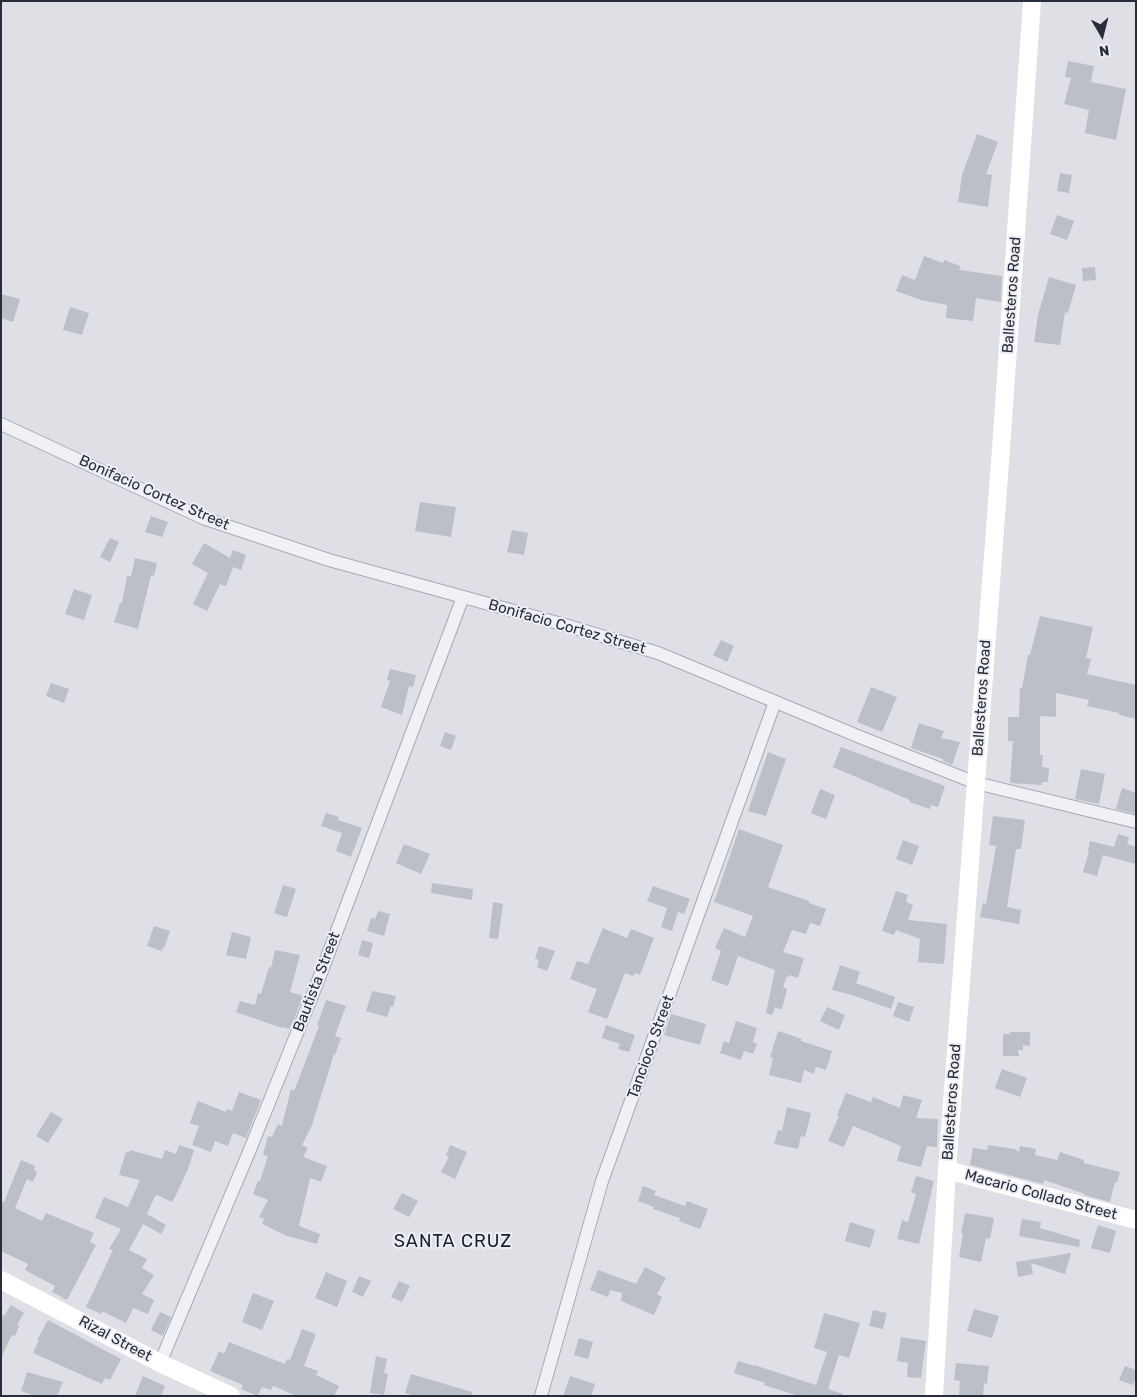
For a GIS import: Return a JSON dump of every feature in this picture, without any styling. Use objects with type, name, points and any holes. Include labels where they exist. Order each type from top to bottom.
[{"type":"main road","name":"Ballesteros Road","points":[[934,1396],[947,1170],[1032,1]]},
{"type":"main road","name":"Macario Collado Street","points":[[947,1170],[1136,1220]]},
{"type":"main road","name":"Rizal Street","points":[[1,1280],[160,1363],[231,1396]]},
{"type":"street","name":"Bonifacio Cortez Street","points":[[1,424],[203,518],[329,560],[565,625],[658,653],[976,783],[1136,822]]},
{"type":"street","name":"Bautista Street","points":[[160,1363],[249,1152],[318,981],[463,597]]},
{"type":"street","name":"Tancioco Street","points":[[541,1396],[602,1181],[775,702]]},
{"type":"building","points":[[1068,61],[1094,66],[1091,82],[1126,89],[1116,140],[1085,133],[1089,110],[1064,104],[1071,78],[1065,77]]},
{"type":"building","points":[[977,134],[998,142],[986,174],[992,175],[988,207],[958,202],[962,175]]},
{"type":"building","points":[[1060,173],[1072,175],[1069,193],[1057,191]]},
{"type":"building","points":[[1057,215],[1074,221],[1067,240],[1050,234]]},
{"type":"building","points":[[924,256],[943,263],[944,260],[960,266],[959,270],[1002,276],[1001,302],[976,298],[973,321],[946,318],[947,305],[921,300],[896,291],[902,275],[915,280]]},
{"type":"building","points":[[1095,267],[1096,280],[1083,281],[1082,268]]},
{"type":"building","points":[[1049,277],[1076,285],[1068,313],[1065,312],[1060,345],[1034,342],[1038,315]]},
{"type":"building","points":[[1,294],[20,299],[13,322],[1,318]]},
{"type":"building","points":[[70,307],[89,313],[82,335],[63,330]]},
{"type":"building","points":[[420,502],[456,507],[451,537],[415,531]]},
{"type":"building","points":[[151,516],[168,522],[162,537],[145,532]]},
{"type":"building","points":[[512,530],[528,533],[524,555],[507,552]]},
{"type":"building","points":[[110,538],[119,542],[110,562],[100,557]]},
{"type":"building","points":[[204,543],[230,558],[233,550],[246,555],[241,570],[233,567],[226,586],[220,584],[207,611],[193,604],[208,573],[192,564]]},
{"type":"building","points":[[135,558],[157,563],[154,576],[151,575],[138,629],[114,622],[120,603],[122,603],[127,576],[131,576]]},
{"type":"building","points":[[74,589],[92,595],[84,620],[65,614]]},
{"type":"building","points":[[1040,616],[1093,627],[1086,658],[1091,659],[1087,674],[1136,685],[1136,719],[1087,706],[1089,700],[1056,693],[1056,717],[1040,716],[1040,755],[1043,755],[1042,767],[1049,768],[1048,782],[1042,782],[1042,785],[1010,783],[1013,741],[1008,741],[1008,717],[1019,717],[1020,688],[1022,688],[1028,655],[1030,655]]},
{"type":"building","points":[[721,640],[734,646],[727,662],[713,655]]},
{"type":"building","points":[[390,669],[416,675],[413,687],[409,686],[402,715],[381,707],[390,681],[387,680]]},
{"type":"building","points":[[51,683],[69,689],[64,703],[46,696]]},
{"type":"building","points":[[871,687],[897,697],[882,732],[857,722]]},
{"type":"building","points":[[919,723],[944,731],[941,738],[960,742],[952,765],[943,761],[943,759],[911,748]]},
{"type":"building","points":[[445,732],[456,736],[451,750],[440,746]]},
{"type":"building","points":[[841,747],[945,786],[938,807],[931,805],[930,809],[909,802],[910,800],[833,767]]},
{"type":"building","points":[[768,752],[786,759],[766,816],[748,811]]},
{"type":"building","points":[[1081,769],[1105,774],[1099,804],[1075,799]]},
{"type":"building","points":[[1122,788],[1136,793],[1136,814],[1116,809]]},
{"type":"building","points":[[820,789],[835,795],[826,819],[811,813]]},
{"type":"building","points":[[326,813],[339,817],[338,820],[362,828],[351,857],[336,851],[342,833],[321,826]]},
{"type":"building","points":[[993,816],[1025,820],[1021,849],[1016,849],[1007,907],[1021,910],[1019,924],[980,917],[983,903],[986,904],[996,846],[989,845]]},
{"type":"building","points":[[739,829],[783,845],[768,887],[826,909],[820,926],[810,923],[806,934],[792,930],[783,952],[804,958],[798,978],[790,975],[789,977],[787,976],[783,987],[787,989],[782,1009],[775,1008],[772,1015],[766,1013],[775,970],[738,956],[728,986],[711,980],[721,951],[715,948],[724,928],[745,937],[753,916],[714,902]]},
{"type":"building","points":[[1118,834],[1129,837],[1127,844],[1136,847],[1136,864],[1103,855],[1097,876],[1083,872],[1090,841],[1114,847]]},
{"type":"building","points":[[903,840],[919,846],[912,865],[896,859]]},
{"type":"building","points":[[404,844],[430,854],[421,874],[396,863]]},
{"type":"building","points":[[432,883],[473,889],[472,900],[431,893]]},
{"type":"building","points":[[283,885],[296,889],[287,917],[274,913]]},
{"type":"building","points":[[653,886],[690,899],[684,914],[678,912],[672,931],[661,927],[667,908],[647,901]]},
{"type":"building","points":[[896,891],[908,895],[906,902],[913,905],[908,920],[947,924],[944,964],[918,962],[920,939],[896,930],[894,935],[882,931]]},
{"type":"building","points":[[493,902],[503,904],[498,939],[489,938]]},
{"type":"building","points":[[378,911],[390,914],[384,936],[367,931],[371,918],[375,919]]},
{"type":"building","points":[[154,926],[170,931],[162,951],[147,946]]},
{"type":"building","points":[[603,928],[627,938],[631,929],[654,938],[640,975],[635,973],[633,976],[625,973],[607,1019],[588,1012],[597,989],[570,979],[577,961],[588,964]]},
{"type":"building","points":[[232,932],[251,937],[246,959],[226,955]]},
{"type":"building","points":[[362,940],[373,943],[369,958],[358,955]]},
{"type":"building","points":[[539,946],[555,951],[547,971],[537,967],[539,960],[535,959]]},
{"type":"building","points":[[275,950],[300,955],[290,992],[303,996],[290,1029],[236,1012],[240,1001],[255,1005],[258,993],[261,994],[269,967],[271,968]]},
{"type":"building","points":[[840,965],[860,972],[856,983],[895,997],[891,1009],[832,990]]},
{"type":"building","points":[[372,991],[396,996],[393,1007],[391,1006],[387,1017],[366,1011]]},
{"type":"building","points":[[326,1000],[346,1006],[335,1036],[341,1038],[334,1054],[312,1125],[302,1145],[308,1148],[303,1157],[327,1166],[321,1182],[310,1178],[299,1226],[320,1234],[317,1244],[287,1236],[262,1224],[264,1219],[259,1217],[268,1200],[253,1194],[258,1181],[260,1181],[268,1156],[263,1155],[268,1136],[272,1137],[278,1124],[282,1126],[291,1089],[294,1091],[319,1026],[317,1025]]},
{"type":"building","points":[[898,1002],[914,1007],[909,1022],[893,1016]]},
{"type":"building","points":[[827,1007],[845,1015],[839,1030],[820,1021]]},
{"type":"building","points":[[671,1014],[706,1024],[700,1045],[664,1035]]},
{"type":"building","points":[[736,1021],[757,1028],[753,1042],[757,1044],[753,1054],[744,1051],[741,1060],[720,1053],[724,1041],[729,1043]]},
{"type":"building","points":[[606,1025],[635,1035],[629,1052],[618,1049],[620,1044],[602,1038]]},
{"type":"building","points":[[778,1031],[832,1051],[826,1070],[816,1067],[814,1074],[804,1070],[801,1083],[769,1075],[773,1058],[770,1057]]},
{"type":"building","points":[[1010,1032],[1030,1032],[1030,1046],[1023,1045],[1023,1050],[1018,1050],[1019,1056],[1003,1056],[1003,1034],[1010,1034]]},
{"type":"building","points":[[1002,1069],[1027,1078],[1020,1097],[995,1088]]},
{"type":"building","points":[[239,1092],[261,1100],[246,1138],[233,1133],[228,1146],[215,1141],[211,1152],[192,1145],[199,1126],[190,1123],[198,1101],[226,1112],[227,1109],[232,1111]]},
{"type":"building","points":[[846,1093],[871,1102],[873,1097],[900,1108],[903,1095],[922,1100],[916,1118],[938,1119],[937,1147],[927,1146],[921,1167],[897,1161],[901,1146],[853,1126],[844,1147],[828,1141],[839,1116],[837,1115]]},
{"type":"building","points":[[787,1107],[811,1113],[805,1137],[801,1136],[798,1149],[774,1144],[778,1130],[782,1131]]},
{"type":"building","points":[[51,1112],[63,1119],[48,1143],[36,1136]]},
{"type":"building","points":[[179,1145],[194,1150],[176,1195],[172,1202],[157,1195],[155,1196],[147,1214],[166,1225],[161,1234],[143,1224],[129,1250],[147,1259],[142,1268],[154,1275],[142,1294],[154,1300],[148,1314],[133,1308],[126,1323],[102,1311],[101,1314],[86,1307],[113,1250],[109,1249],[121,1229],[95,1218],[104,1197],[128,1207],[140,1180],[119,1175],[126,1152],[129,1153],[130,1150],[162,1159],[165,1150],[176,1154]]},
{"type":"building","points":[[450,1145],[467,1152],[455,1179],[441,1172],[449,1156],[446,1155]]},
{"type":"building","points":[[988,1145],[1015,1149],[1019,1152],[1020,1146],[1036,1149],[1035,1155],[1057,1160],[1060,1152],[1084,1160],[1084,1163],[1120,1172],[1117,1183],[1115,1182],[1110,1202],[1084,1195],[1044,1180],[1043,1184],[970,1165],[973,1148],[987,1150]]},
{"type":"building","points":[[21,1160],[35,1166],[34,1170],[37,1172],[33,1182],[27,1179],[15,1208],[42,1221],[46,1213],[94,1233],[90,1242],[96,1245],[67,1300],[52,1292],[55,1286],[25,1270],[28,1264],[1,1251],[1,1201],[4,1202]]},
{"type":"building","points":[[916,1176],[934,1181],[919,1244],[897,1239],[902,1220],[908,1222],[916,1194],[911,1192]]},
{"type":"building","points":[[643,1186],[656,1191],[654,1195],[685,1206],[687,1201],[708,1209],[700,1229],[679,1221],[680,1218],[653,1209],[654,1207],[638,1201]]},
{"type":"building","points":[[402,1193],[418,1201],[409,1217],[393,1209]]},
{"type":"building","points":[[965,1213],[994,1218],[990,1239],[986,1238],[981,1262],[959,1257]]},
{"type":"building","points":[[1022,1219],[1041,1222],[1040,1228],[1080,1240],[1079,1247],[1019,1236]]},
{"type":"building","points":[[850,1222],[875,1230],[870,1248],[845,1241]]},
{"type":"building","points":[[1098,1225],[1116,1231],[1110,1253],[1091,1248]]},
{"type":"building","points":[[1071,1253],[1065,1274],[1031,1263],[1033,1274],[1018,1277],[1016,1262]]},
{"type":"building","points":[[645,1267],[666,1278],[657,1294],[662,1297],[654,1315],[621,1301],[622,1293],[610,1290],[608,1297],[590,1290],[598,1270],[636,1284]]},
{"type":"building","points":[[326,1272],[347,1281],[337,1307],[315,1298]]},
{"type":"building","points":[[359,1276],[371,1281],[363,1297],[352,1292]]},
{"type":"building","points":[[399,1281],[410,1286],[402,1302],[391,1297]]},
{"type":"building","points":[[253,1293],[274,1301],[262,1330],[242,1322]]},
{"type":"building","points":[[11,1305],[24,1313],[17,1325],[19,1326],[15,1336],[12,1335],[1,1358],[1,1315],[4,1316]]},
{"type":"building","points":[[974,1309],[999,1316],[992,1338],[967,1331]]},
{"type":"building","points":[[873,1310],[887,1313],[883,1329],[869,1326]]},
{"type":"building","points":[[160,1312],[171,1317],[163,1336],[151,1330]]},
{"type":"building","points":[[824,1313],[860,1323],[849,1358],[839,1355],[828,1389],[843,1394],[842,1396],[799,1396],[734,1373],[738,1361],[816,1385],[827,1352],[814,1348]]},
{"type":"building","points":[[48,1320],[121,1359],[110,1380],[105,1378],[102,1384],[33,1353],[39,1340],[37,1340]]},
{"type":"building","points":[[302,1329],[316,1334],[304,1366],[318,1371],[316,1375],[339,1386],[334,1396],[297,1396],[273,1386],[271,1390],[262,1387],[258,1396],[241,1389],[243,1385],[210,1371],[219,1351],[224,1354],[229,1342],[285,1364],[287,1359],[290,1360]]},
{"type":"building","points":[[901,1337],[926,1341],[921,1378],[907,1377],[908,1363],[897,1361]]},
{"type":"building","points":[[579,1338],[593,1342],[588,1359],[574,1355]]},
{"type":"building","points":[[376,1356],[387,1359],[384,1373],[388,1374],[384,1395],[370,1393]]},
{"type":"building","points":[[956,1363],[989,1366],[987,1384],[984,1383],[983,1396],[959,1396],[960,1381],[954,1380]]},
{"type":"building","points":[[1125,1366],[1136,1370],[1136,1378],[1133,1385],[1119,1380]]},
{"type":"building","points":[[27,1372],[63,1382],[57,1396],[36,1396],[21,1391]]},
{"type":"building","points":[[411,1374],[472,1392],[472,1396],[415,1396],[405,1393]]},
{"type":"building","points":[[143,1376],[165,1386],[161,1396],[135,1396]]},
{"type":"building","points":[[570,1376],[595,1384],[591,1396],[563,1396]]},
{"type":"district","name":"SANTA CRUZ","points":[[453,1242]]}]
